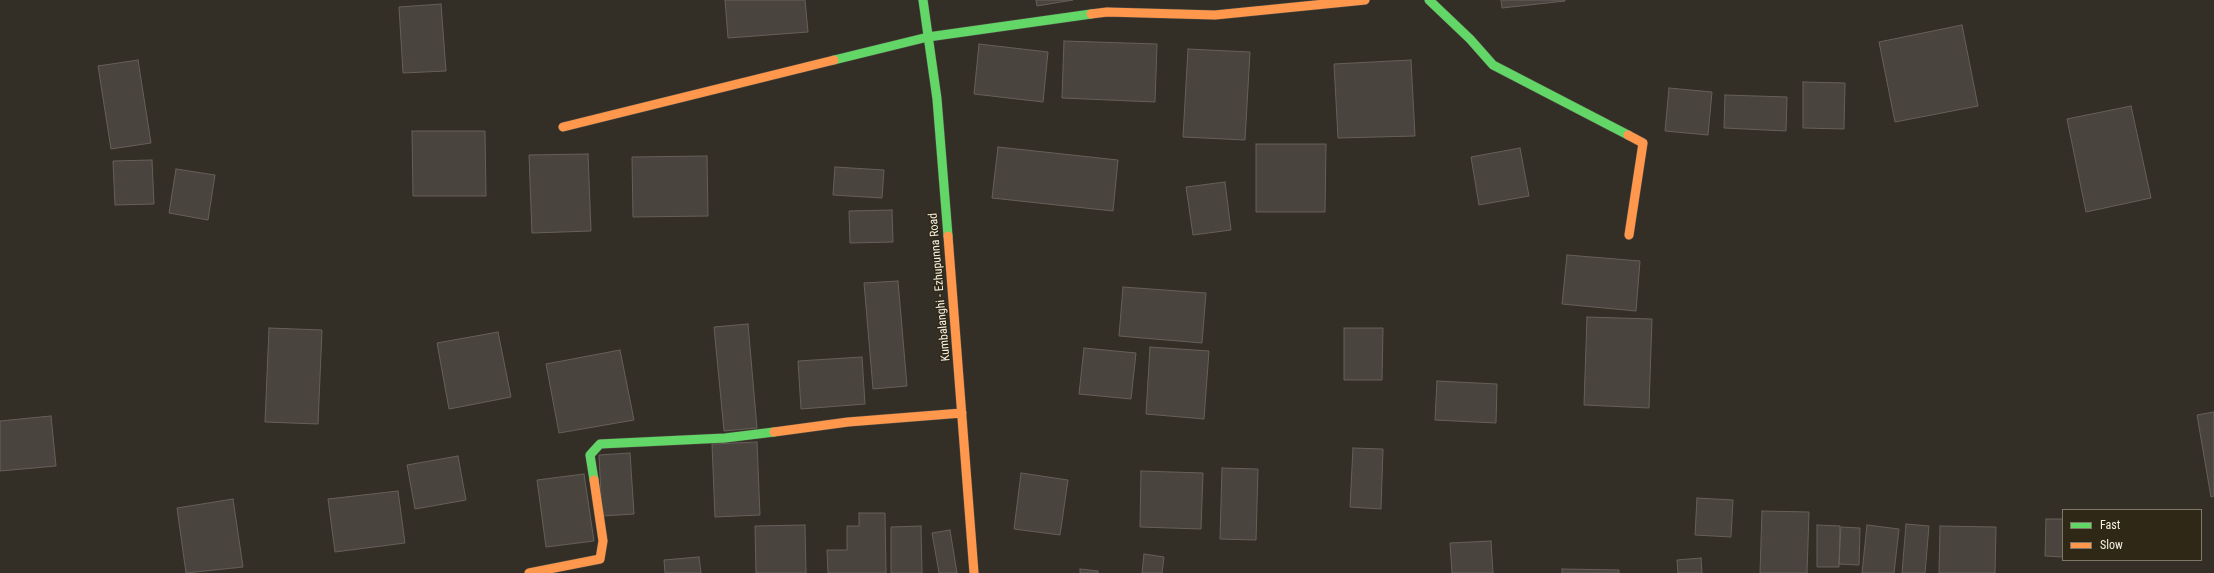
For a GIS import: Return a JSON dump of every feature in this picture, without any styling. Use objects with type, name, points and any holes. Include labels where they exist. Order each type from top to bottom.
[{"type":"street","name":"Kumbalanghi - Ezhupunna Road","points":[[923,0],[937,99],[974,573]]},
{"type":"street","points":[[563,127],[928,37],[1107,12],[1215,15],[1365,0]]},
{"type":"street","points":[[1429,0],[1470,39],[1493,65],[1643,143],[1629,235]]},
{"type":"street","points":[[529,573],[600,559],[603,541],[590,455],[600,444],[725,438],[848,422],[962,413]]},
{"type":"building","points":[[725,0],[805,0],[808,32],[728,38]]},
{"type":"building","points":[[1036,0],[1073,0],[1037,6]]},
{"type":"building","points":[[1501,0],[1565,0],[1565,1],[1502,8]]},
{"type":"building","points":[[441,4],[446,71],[403,73],[399,7]]},
{"type":"building","points":[[1962,25],[1978,106],[1895,122],[1879,42]]},
{"type":"building","points":[[1064,41],[1157,44],[1155,102],[1062,98]]},
{"type":"building","points":[[979,44],[1048,52],[1043,102],[974,94]]},
{"type":"building","points":[[1188,49],[1250,52],[1245,140],[1183,137]]},
{"type":"building","points":[[138,60],[151,143],[111,149],[98,66]]},
{"type":"building","points":[[1411,60],[1415,136],[1338,138],[1334,64]]},
{"type":"building","points":[[1803,82],[1845,83],[1844,129],[1803,128]]},
{"type":"building","points":[[1669,88],[1712,92],[1708,135],[1665,131]]},
{"type":"building","points":[[1725,95],[1787,97],[1786,131],[1724,128]]},
{"type":"building","points":[[2131,106],[2151,198],[2086,212],[2067,119]]},
{"type":"building","points":[[412,131],[485,131],[486,196],[413,196]]},
{"type":"building","points":[[1256,144],[1326,144],[1325,212],[1256,212]]},
{"type":"building","points":[[998,147],[1118,160],[1113,211],[992,198]]},
{"type":"building","points":[[1520,148],[1529,196],[1479,205],[1471,157]]},
{"type":"building","points":[[588,154],[591,231],[532,233],[529,155]]},
{"type":"building","points":[[707,156],[708,216],[633,217],[632,157]]},
{"type":"building","points":[[152,160],[154,204],[115,205],[113,161]]},
{"type":"building","points":[[835,167],[884,170],[882,198],[833,195]]},
{"type":"building","points":[[176,169],[215,175],[208,220],[169,213]]},
{"type":"building","points":[[1225,182],[1231,230],[1193,235],[1186,187]]},
{"type":"building","points":[[892,210],[893,242],[850,243],[849,211]]},
{"type":"building","points":[[1567,255],[1640,261],[1636,311],[1562,304]]},
{"type":"building","points":[[898,281],[907,386],[873,389],[864,283]]},
{"type":"building","points":[[1123,287],[1206,293],[1202,343],[1119,336]]},
{"type":"building","points":[[1587,317],[1652,319],[1649,408],[1584,405]]},
{"type":"building","points":[[748,324],[757,428],[724,431],[714,327]]},
{"type":"building","points":[[269,328],[322,330],[318,424],[265,422]]},
{"type":"building","points":[[1344,328],[1383,328],[1382,380],[1344,380]]},
{"type":"building","points":[[498,332],[511,397],[449,409],[437,343]]},
{"type":"building","points":[[1150,347],[1209,351],[1204,419],[1146,414]]},
{"type":"building","points":[[1084,348],[1136,353],[1131,399],[1079,394]]},
{"type":"building","points":[[620,350],[634,420],[559,433],[546,364]]},
{"type":"building","points":[[862,357],[865,404],[801,409],[798,361]]},
{"type":"building","points":[[1437,381],[1497,384],[1496,423],[1435,420]]},
{"type":"building","points":[[2214,412],[2214,496],[2211,497],[2197,415]]},
{"type":"building","points":[[51,416],[56,466],[0,471],[0,421]]},
{"type":"building","points":[[757,442],[760,515],[715,517],[712,444]]},
{"type":"building","points":[[1353,448],[1383,449],[1381,509],[1350,507]]},
{"type":"building","points":[[630,453],[634,514],[602,516],[599,455]]},
{"type":"building","points":[[458,456],[466,500],[415,509],[407,465]]},
{"type":"building","points":[[1222,468],[1258,469],[1256,540],[1220,539]]},
{"type":"building","points":[[1141,471],[1203,473],[1201,529],[1140,527]]},
{"type":"building","points":[[1021,473],[1068,480],[1060,535],[1014,529]]},
{"type":"building","points":[[584,474],[594,541],[546,547],[537,480]]},
{"type":"building","points":[[398,491],[405,543],[335,552],[328,499]]},
{"type":"building","points":[[1697,498],[1733,500],[1731,537],[1695,535]]},
{"type":"building","points":[[233,499],[243,567],[186,573],[177,508]]},
{"type":"building","points":[[1762,511],[1809,512],[1807,573],[1760,573]]},
{"type":"building","points":[[859,513],[885,513],[886,573],[828,573],[827,550],[847,550],[847,526],[859,526]]},
{"type":"building","points":[[2046,519],[2062,519],[2062,557],[2045,556]]},
{"type":"building","points":[[1906,524],[1929,526],[1925,573],[1902,573]]},
{"type":"building","points":[[805,525],[806,573],[756,573],[755,526]]},
{"type":"building","points":[[1817,525],[1840,526],[1839,567],[1817,567]]},
{"type":"building","points":[[1867,525],[1899,529],[1894,573],[1862,573]]},
{"type":"building","points":[[921,526],[922,573],[891,573],[891,527]]},
{"type":"building","points":[[1940,526],[1996,527],[1995,573],[1939,573]]},
{"type":"building","points":[[1841,527],[1860,528],[1859,565],[1839,564]]},
{"type":"building","points":[[950,530],[957,573],[939,573],[932,533]]},
{"type":"building","points":[[1491,541],[1493,573],[1452,573],[1450,543]]},
{"type":"building","points":[[1144,554],[1164,557],[1162,573],[1142,573]]},
{"type":"building","points":[[699,557],[701,573],[665,573],[664,560]]},
{"type":"building","points":[[1701,558],[1702,573],[1678,573],[1677,560]]},
{"type":"building","points":[[1080,569],[1098,571],[1098,573],[1080,573]]},
{"type":"building","points":[[1562,569],[1619,570],[1619,573],[1562,573]]},
{"type":"traffic: fast","points":[[923,0],[937,99],[948,236]]},
{"type":"traffic: fast","points":[[1429,0],[1470,39],[1493,65],[1628,135]]},
{"type":"traffic: fast","points":[[834,60],[928,37],[1091,14]]},
{"type":"traffic: fast","points":[[594,480],[590,455],[600,444],[725,438],[774,432]]},
{"type":"traffic: slow","points":[[1091,14],[1107,12],[1215,15],[1365,0]]},
{"type":"traffic: slow","points":[[563,127],[834,60]]},
{"type":"traffic: slow","points":[[1628,135],[1643,143],[1629,235]]},
{"type":"traffic: slow","points":[[948,236],[974,573]]},
{"type":"traffic: slow","points":[[774,432],[848,422],[962,413]]},
{"type":"traffic: slow","points":[[529,573],[600,559],[603,541],[594,480]]}]
